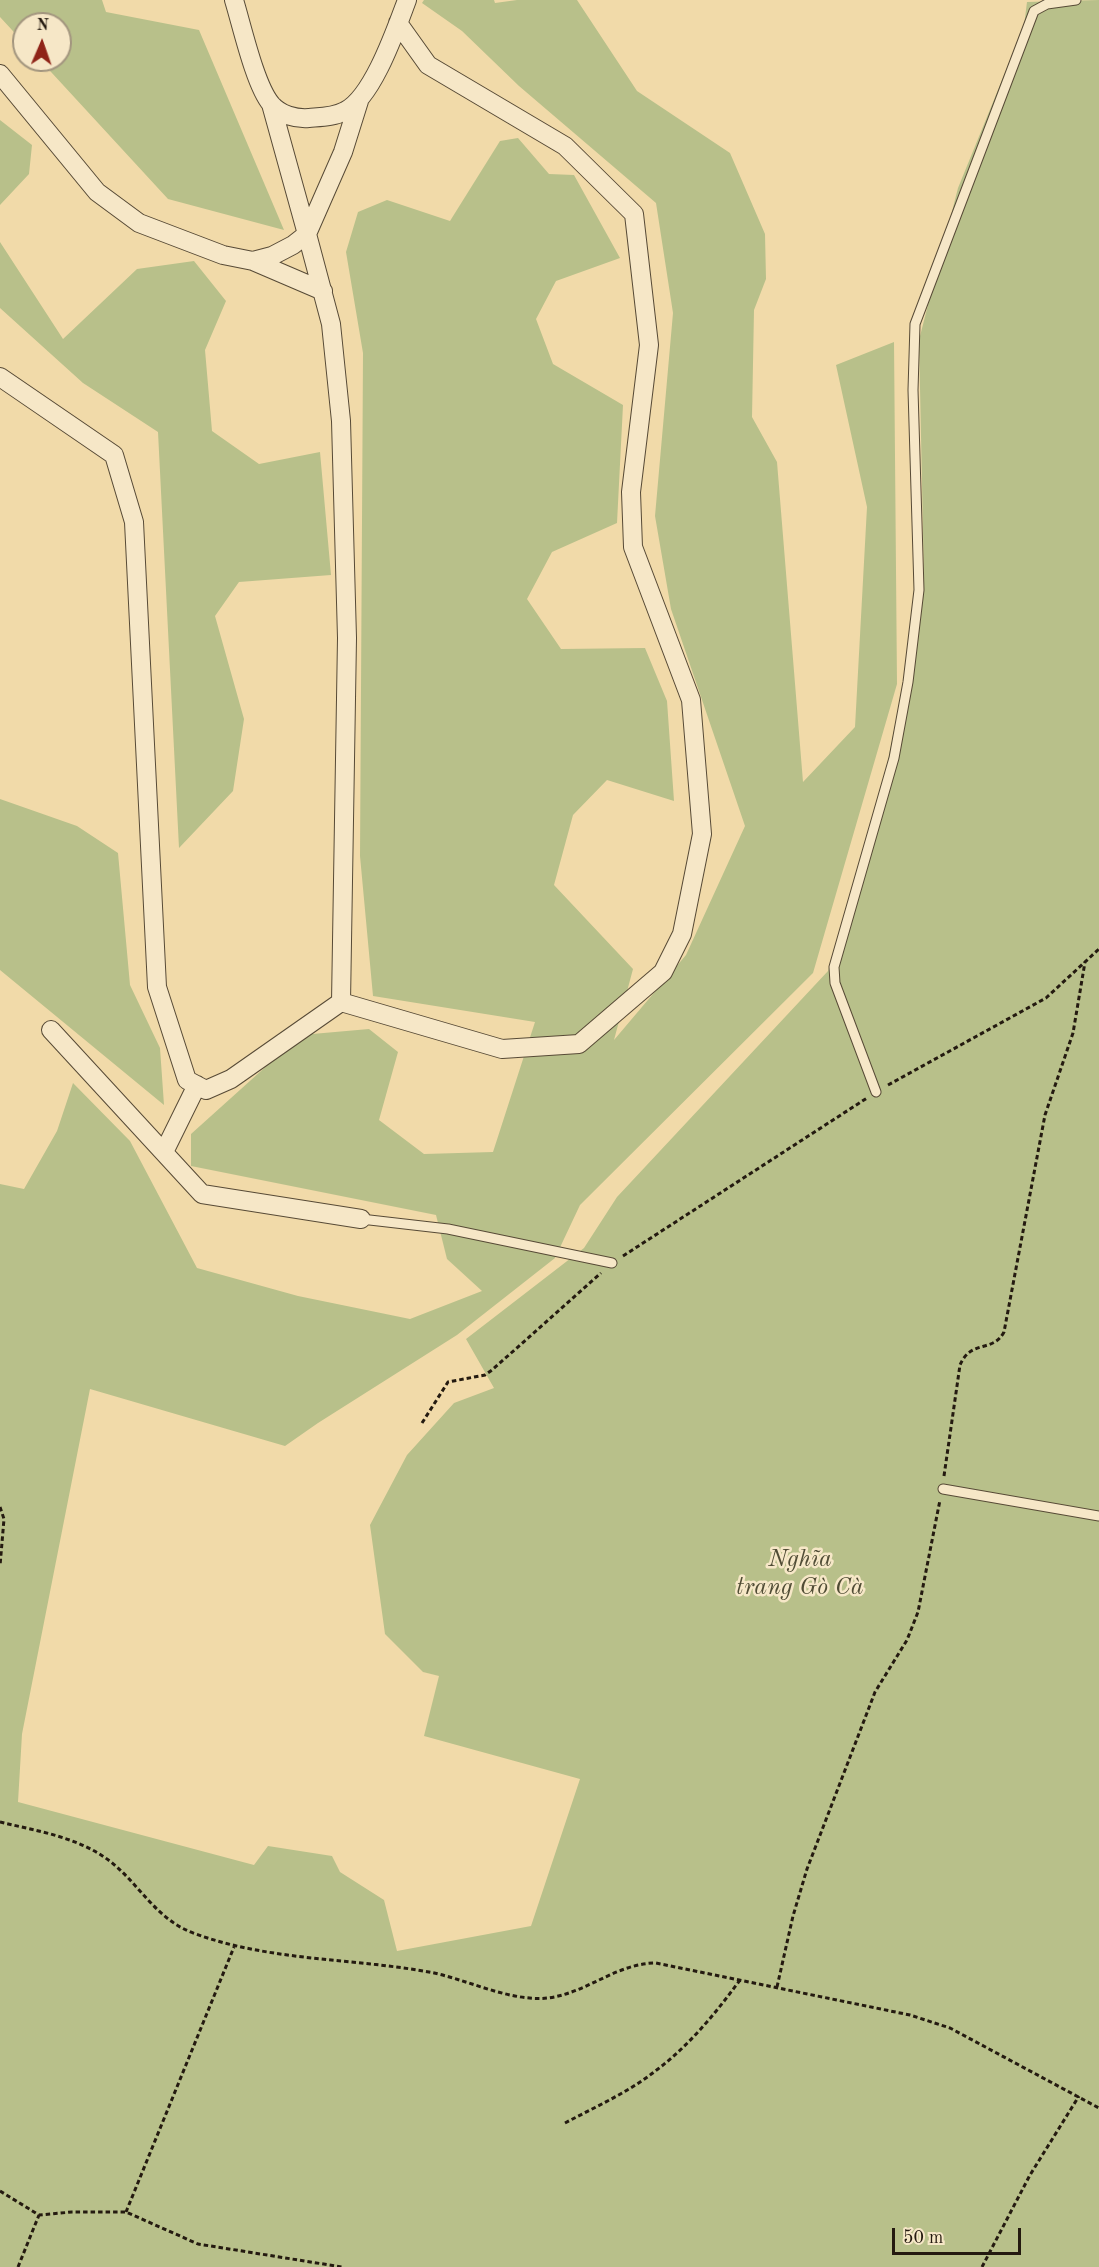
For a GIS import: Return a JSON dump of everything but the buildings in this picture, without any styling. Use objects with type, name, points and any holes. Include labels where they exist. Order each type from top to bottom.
[{"type":"street","points":[[234,0],[257,73],[271,104],[331,324],[338,372],[347,639],[341,1002]]},
{"type":"street","points":[[253,261],[272,256],[293,245],[307,234],[343,152],[359,101],[407,0]]},
{"type":"street","points":[[341,1002],[502,1049],[579,1044],[663,972],[682,934],[702,834],[691,700],[633,547],[631,492],[649,345],[634,214],[565,146],[429,65],[398,23]]},
{"type":"street","points":[[0,74],[97,192],[139,223],[223,255],[253,261],[322,291]]},
{"type":"street","points":[[271,104],[281,113],[299,119],[345,111],[359,101]]},
{"type":"street","points":[[0,377],[114,455],[134,522],[157,987],[187,1080],[206,1090],[231,1079],[341,1002]]},
{"type":"street","points":[[51,1030],[202,1194],[361,1218]]},
{"type":"street","points":[[164,1152],[197,1085]]},
{"type":"lane","points":[[876,1092],[835,983],[834,967],[894,758],[908,682],[919,590],[913,390],[915,324],[1034,11],[1047,4],[1076,0]]},
{"type":"lane","points":[[361,1218],[448,1229],[612,1263]]},
{"type":"lane","points":[[942,1489],[1099,1516]]},
{"type":"path","points":[[422,1423],[448,1382],[485,1375],[492,1370],[612,1263],[876,1092],[1046,998],[1099,949]]},
{"type":"path","points":[[0,1508],[4,1519],[0,1566]]},
{"type":"path","points":[[0,1822],[56,1835],[83,1846],[109,1860],[174,1925],[234,1947],[430,1972],[532,1998],[566,1994],[643,1963],[740,1980],[910,2015],[950,2028],[1099,2108]]},
{"type":"path","points":[[126,2212],[234,1947]]},
{"type":"path","points":[[565,2123],[624,2092],[654,2072],[681,2049],[717,2011],[740,1980]]},
{"type":"path","points":[[982,2267],[1030,2175],[1079,2096]]},
{"type":"path","points":[[0,2191],[39,2215],[72,2212],[126,2212],[198,2244],[342,2267]]},
{"type":"path","points":[[18,2267],[39,2215]]},
{"type":"green space","points":[[0,0],[102,0],[106,12],[199,30],[284,230],[168,199],[51,72],[72,72],[72,12],[12,12],[12,30],[0,17]]},
{"type":"green space","name":"Nghĩa trang Gò Cà","points":[[424,0],[494,0],[495,3],[517,0],[577,0],[637,91],[730,153],[765,234],[766,279],[754,310],[752,417],[777,462],[803,782],[855,727],[867,507],[836,365],[894,342],[897,684],[813,973],[580,1205],[555,1258],[457,1335],[285,1446],[90,1389],[22,1734],[18,1802],[254,1865],[268,1846],[332,1856],[340,1872],[384,1900],[397,1951],[531,1926],[580,1779],[424,1736],[439,1676],[423,1672],[385,1634],[370,1525],[407,1455],[454,1403],[494,1388],[466,1339],[584,1248],[617,1197],[828,971],[887,765],[924,581],[919,340],[958,188],[1024,26],[1027,2],[1099,0],[1099,2267],[0,2267],[0,1184],[24,1189],[57,1131],[73,1083],[130,1141],[197,1268],[298,1296],[410,1319],[482,1291],[447,1259],[436,1215],[191,1166],[191,1134],[301,1035],[369,1029],[398,1052],[379,1120],[424,1154],[493,1152],[535,1022],[373,996],[360,856],[363,353],[346,252],[358,212],[387,200],[450,221],[500,141],[518,138],[549,174],[574,175],[620,258],[556,281],[536,319],[553,364],[623,405],[617,523],[552,552],[527,599],[561,649],[645,648],[667,701],[674,801],[607,780],[573,815],[554,885],[633,969],[614,1040],[686,955],[745,826],[671,609],[655,516],[673,313],[656,203],[519,86],[462,31],[422,3]]},
{"type":"green space","points":[[0,120],[32,145],[29,174],[0,205]]},
{"type":"green space","points":[[0,242],[63,339],[137,269],[194,261],[226,301],[205,350],[212,431],[259,464],[320,452],[331,575],[239,582],[215,616],[244,719],[233,791],[179,848],[158,432],[83,383],[0,308]]},
{"type":"green space","points":[[0,799],[77,826],[118,853],[130,985],[160,1048],[164,1105],[0,970]]}]
